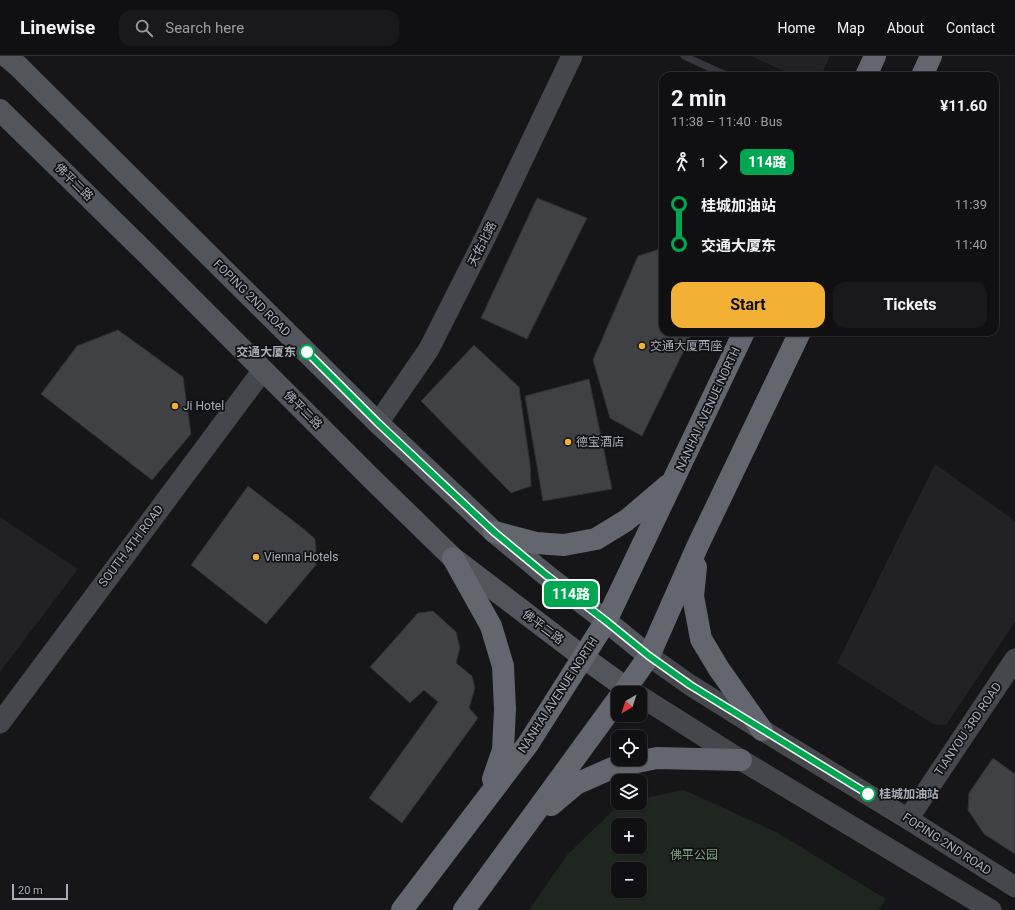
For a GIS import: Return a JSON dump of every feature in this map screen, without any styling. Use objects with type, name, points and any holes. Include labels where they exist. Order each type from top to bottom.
[{"type":"highway","points":[[868,72],[875,56]]},
{"type":"highway","points":[[924,72],[931,56]]},
{"type":"highway","name":"NANHAI AVENUE NORTH","points":[[402,910],[528,744],[606,621],[742,336]]},
{"type":"highway","points":[[632,686],[649,656],[698,545],[798,336]]},
{"type":"highway","points":[[494,532],[536,543],[564,545],[596,539],[627,520],[674,481]]},
{"type":"highway","points":[[698,545],[692,596],[701,639],[719,669],[762,730]]},
{"type":"highway","points":[[453,558],[491,626],[503,666],[505,709],[503,750],[487,797]]},
{"type":"highway","points":[[464,910],[526,826],[611,716]]},
{"type":"highway","points":[[526,826],[576,784],[617,766],[657,758],[741,760]]},
{"type":"main road","name":"FOPING 2ND ROAD","points":[[6,56],[24,71],[378,423],[494,532],[649,656]]},
{"type":"main road","name":"佛平二路","points":[[0,110],[453,558],[583,657],[618,686]]},
{"type":"street","name":"天佑北路","points":[[378,423],[429,349],[487,234],[572,56]]},
{"type":"street","name":"SOUTH 4TH ROAD","points":[[0,723],[263,370]]},
{"type":"street","name":"FOPING 2ND ROAD","points":[[649,656],[690,685],[908,819],[1015,887]]},
{"type":"street","name":"TIANYOU 3RD ROAD","points":[[908,819],[1015,659]]},
{"type":"street","points":[[647,705],[990,910]]},
{"type":"lane","points":[[684,56],[719,72]]},
{"type":"shaded area","points":[[751,56],[830,56],[823,72],[785,72]]},
{"type":"shaded area","points":[[935,464],[1015,521],[1015,622],[946,725],[933,724],[837,663]]},
{"type":"shaded area","points":[[0,517],[78,569],[0,672]]},
{"type":"green space","name":"佛平公园","points":[[684,790],[778,833],[886,899],[878,910],[529,910],[568,854],[614,810],[647,810],[647,798]]},
{"type":"building","points":[[537,198],[587,218],[527,339],[481,318]]},
{"type":"building","name":"交通大厦西座","points":[[659,249],[659,336],[691,336],[642,436],[610,418],[593,360],[638,256]]},
{"type":"building","points":[[118,330],[183,377],[191,434],[152,480],[41,394],[77,346]]},
{"type":"building","points":[[474,345],[519,387],[530,464],[531,486],[511,493],[421,401]]},
{"type":"building","name":"德宝酒店","points":[[589,379],[612,489],[543,501],[525,396]]},
{"type":"building","name":"Vienna Hotels","points":[[248,486],[315,539],[316,565],[266,624],[191,565]]},
{"type":"building","points":[[433,611],[456,632],[460,648],[456,663],[472,676],[475,688],[469,708],[478,718],[402,823],[369,798],[438,702],[424,690],[410,703],[370,667],[418,613]]},
{"type":"building","points":[[993,758],[1015,774],[1015,854],[984,834],[968,810],[969,793]]},
{"type":"bus line","name":"114路","points":[[307,352],[378,423],[494,532],[546,575],[649,656],[690,685],[868,794]]},
{"type":"place","name":"交通大厦西座","points":[[642,346]]},
{"type":"place","name":"交通大厦东","points":[[307,352]]},
{"type":"place","name":"Ji Hotel","points":[[175,406]]},
{"type":"place","name":"德宝酒店","points":[[568,442]]},
{"type":"place","name":"Vienna Hotels","points":[[256,557]]},
{"type":"place","name":"桂城加油站","points":[[868,794]]}]
